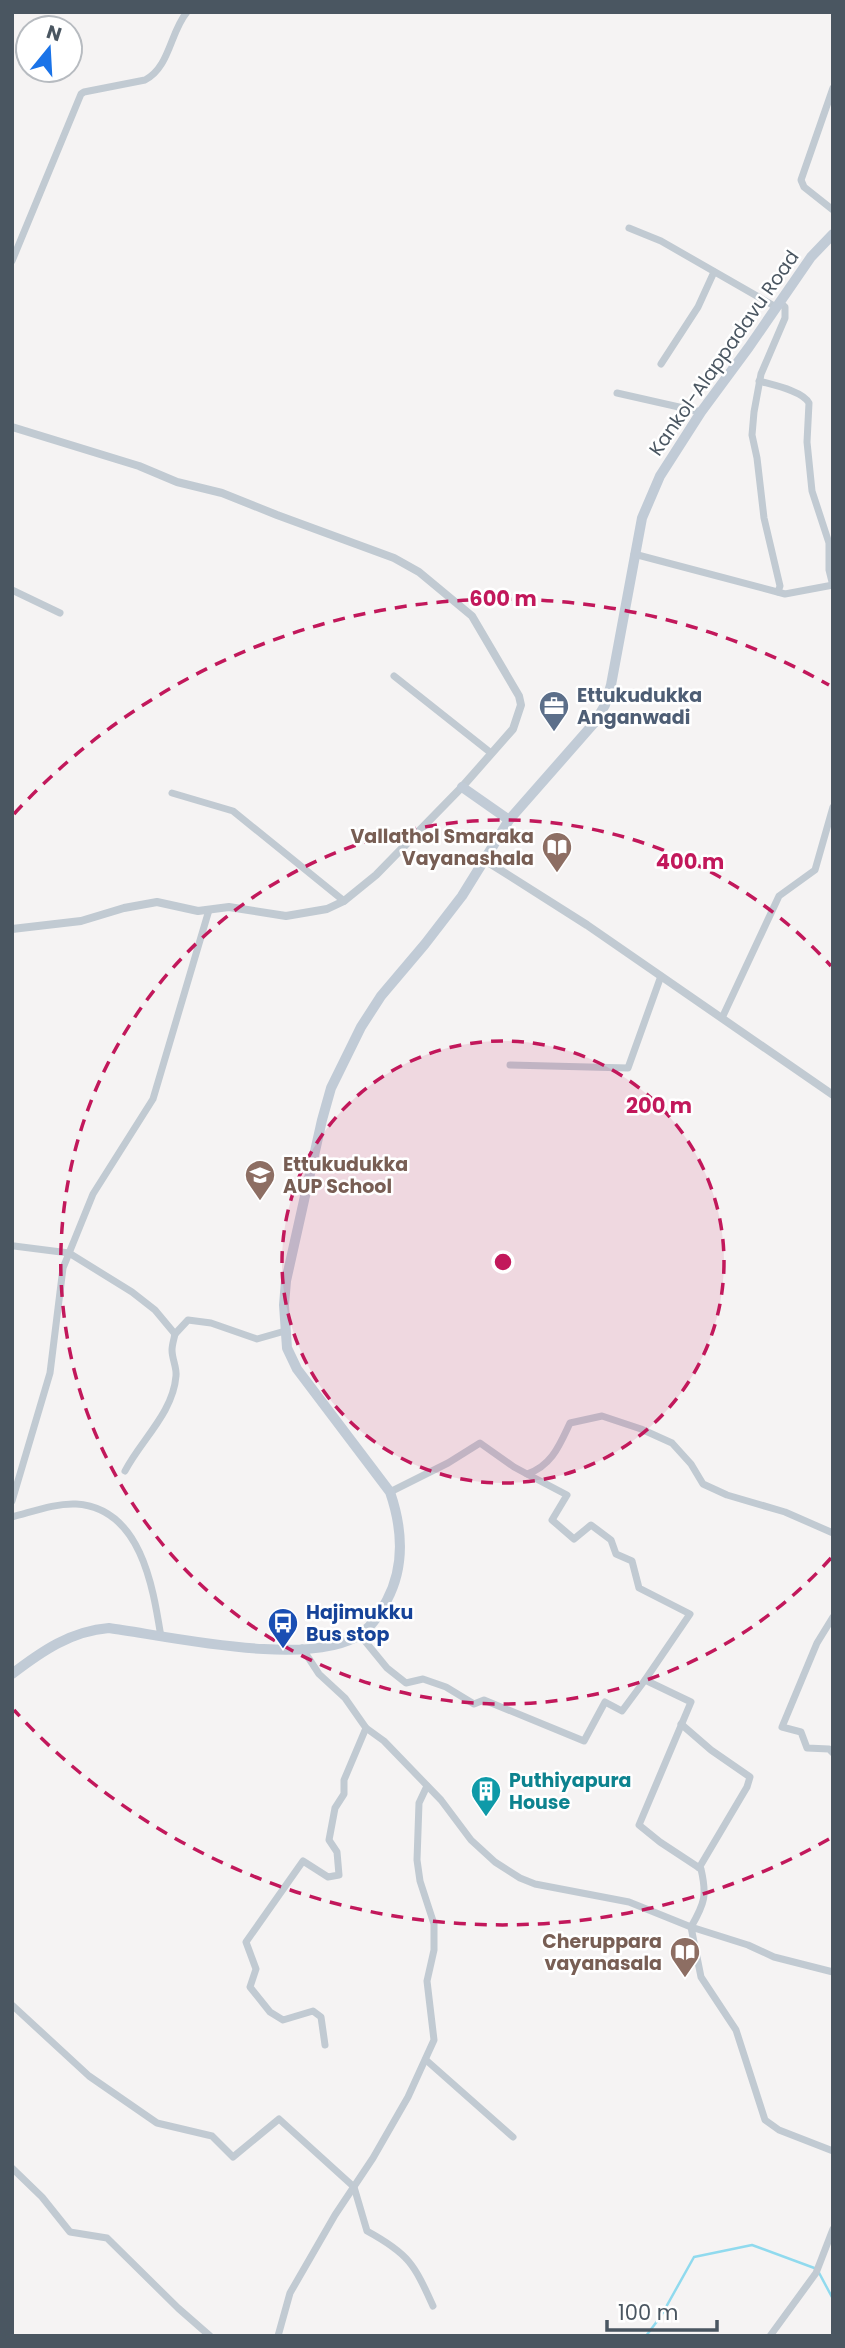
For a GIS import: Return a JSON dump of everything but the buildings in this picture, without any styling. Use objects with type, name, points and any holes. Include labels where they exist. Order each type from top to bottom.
[{"type":"main road","name":"Kankol-Alappadavu Road","points":[[390,1492],[297,1369],[287,1348],[286,1281],[331,1088],[361,1027],[381,996],[462,896],[509,820],[587,731],[605,705],[642,518],[660,476],[701,412],[811,257],[833,234]]},
{"type":"main road","points":[[462,787],[509,820]]},
{"type":"main road","points":[[12,1674],[40,1653],[89,1630],[109,1628],[248,1649],[321,1648],[360,1635],[371,1625],[391,1592],[400,1563],[397,1512],[390,1492]]},
{"type":"street","points":[[12,261],[81,94],[151,77],[165,57],[187,12]]},
{"type":"street","points":[[833,88],[801,180],[804,187],[833,210]]},
{"type":"street","points":[[629,228],[661,241],[714,272],[785,307],[785,318],[759,381],[752,435],[764,518],[780,586],[778,592]]},
{"type":"street","points":[[661,363],[698,307],[714,272]]},
{"type":"street","points":[[634,554],[785,594],[833,585],[829,543],[812,491],[807,442],[809,403],[807,398],[799,394],[759,381]]},
{"type":"street","points":[[617,393],[701,412]]},
{"type":"street","points":[[12,427],[139,466],[177,482],[222,493],[394,558],[419,572],[472,616],[519,696],[521,705],[513,729],[462,787],[376,875],[344,901],[327,909],[286,916],[229,907],[198,911],[157,902],[124,908],[81,921],[12,929]]},
{"type":"street","points":[[12,590],[60,613]]},
{"type":"street","points":[[394,676],[491,753]]},
{"type":"street","points":[[172,793],[233,811],[344,901]]},
{"type":"street","points":[[722,1018],[779,896],[815,870],[833,807]]},
{"type":"street","points":[[483,859],[587,925],[833,1095]]},
{"type":"street","points":[[12,1501],[50,1373],[63,1268],[93,1194],[153,1099],[209,910]]},
{"type":"street","points":[[510,1065],[628,1068],[661,976]]},
{"type":"street","points":[[14,1246],[69,1253],[132,1292],[155,1310],[175,1334]]},
{"type":"street","points":[[125,1471],[135,1451],[151,1432],[171,1398],[177,1375],[172,1350],[175,1334],[188,1320],[211,1323],[257,1339],[285,1331]]},
{"type":"street","points":[[390,1492],[448,1463],[480,1443],[527,1474],[536,1471],[554,1456],[570,1423],[602,1416],[672,1443],[704,1484],[727,1495],[785,1512],[833,1532]]},
{"type":"street","points":[[360,1635],[387,1668],[406,1683],[423,1679],[446,1687],[474,1704],[484,1700],[584,1741],[605,1702],[622,1711],[690,1614],[639,1588],[632,1561],[616,1554],[611,1540],[591,1524],[574,1539],[552,1520],[567,1495],[514,1467]]},
{"type":"street","points":[[12,1517],[74,1504],[91,1506],[124,1526],[153,1587],[161,1637]]},
{"type":"street","points":[[833,1617],[817,1643],[782,1727],[801,1732],[807,1748],[829,1749],[833,1753]]},
{"type":"street","points":[[302,1648],[319,1674],[345,1698],[366,1728],[384,1741],[441,1800],[471,1840],[495,1862],[520,1878],[552,1888],[600,1895],[643,1906],[655,1914],[748,1944],[774,1957],[833,1972]]},
{"type":"street","points":[[645,1680],[691,1702],[639,1825],[699,1868],[706,1891],[691,1927],[701,1977],[736,2030],[765,2120],[779,2130],[833,2151]]},
{"type":"street","points":[[681,1724],[711,1750],[750,1777],[747,1787],[699,1868]]},
{"type":"street","points":[[325,2045],[321,2017],[313,2011],[283,2020],[270,2012],[250,1987],[256,1969],[246,1942],[303,1861],[328,1877],[339,1875],[337,1852],[330,1840],[335,1808],[344,1794],[344,1780],[366,1728]]},
{"type":"street","points":[[278,2336],[290,2293],[408,2097],[435,2040],[428,1981],[435,1943],[417,1860],[419,1803],[427,1786]]},
{"type":"street","points":[[12,2005],[89,2076],[157,2123],[212,2136],[233,2157],[279,2119],[354,2187],[367,2231],[406,2256],[419,2275],[433,2306]]},
{"type":"street","points":[[426,2060],[513,2137]]},
{"type":"street","points":[[12,2168],[42,2197],[70,2232],[107,2238],[210,2336]]},
{"type":"street","points":[[769,2336],[816,2273],[833,2230]]},
{"type":"waterway","points":[[646,2336],[661,2316],[694,2257],[752,2245],[817,2269],[833,2299]]},
{"type":"place","name":"Ettukudukka Anganwadi","points":[[554,733]]},
{"type":"place","name":"Vallathol Smaraka Vayanashala","points":[[557,874]]},
{"type":"place","name":"Ettukudukka AUP School","points":[[260,1202]]},
{"type":"place","name":"Hajimukku Bus stop","points":[[283,1650]]},
{"type":"place","name":"Puthiyapura House","points":[[486,1818]]},
{"type":"place","name":"Cheruppara vayanasala","points":[[685,1979]]}]
